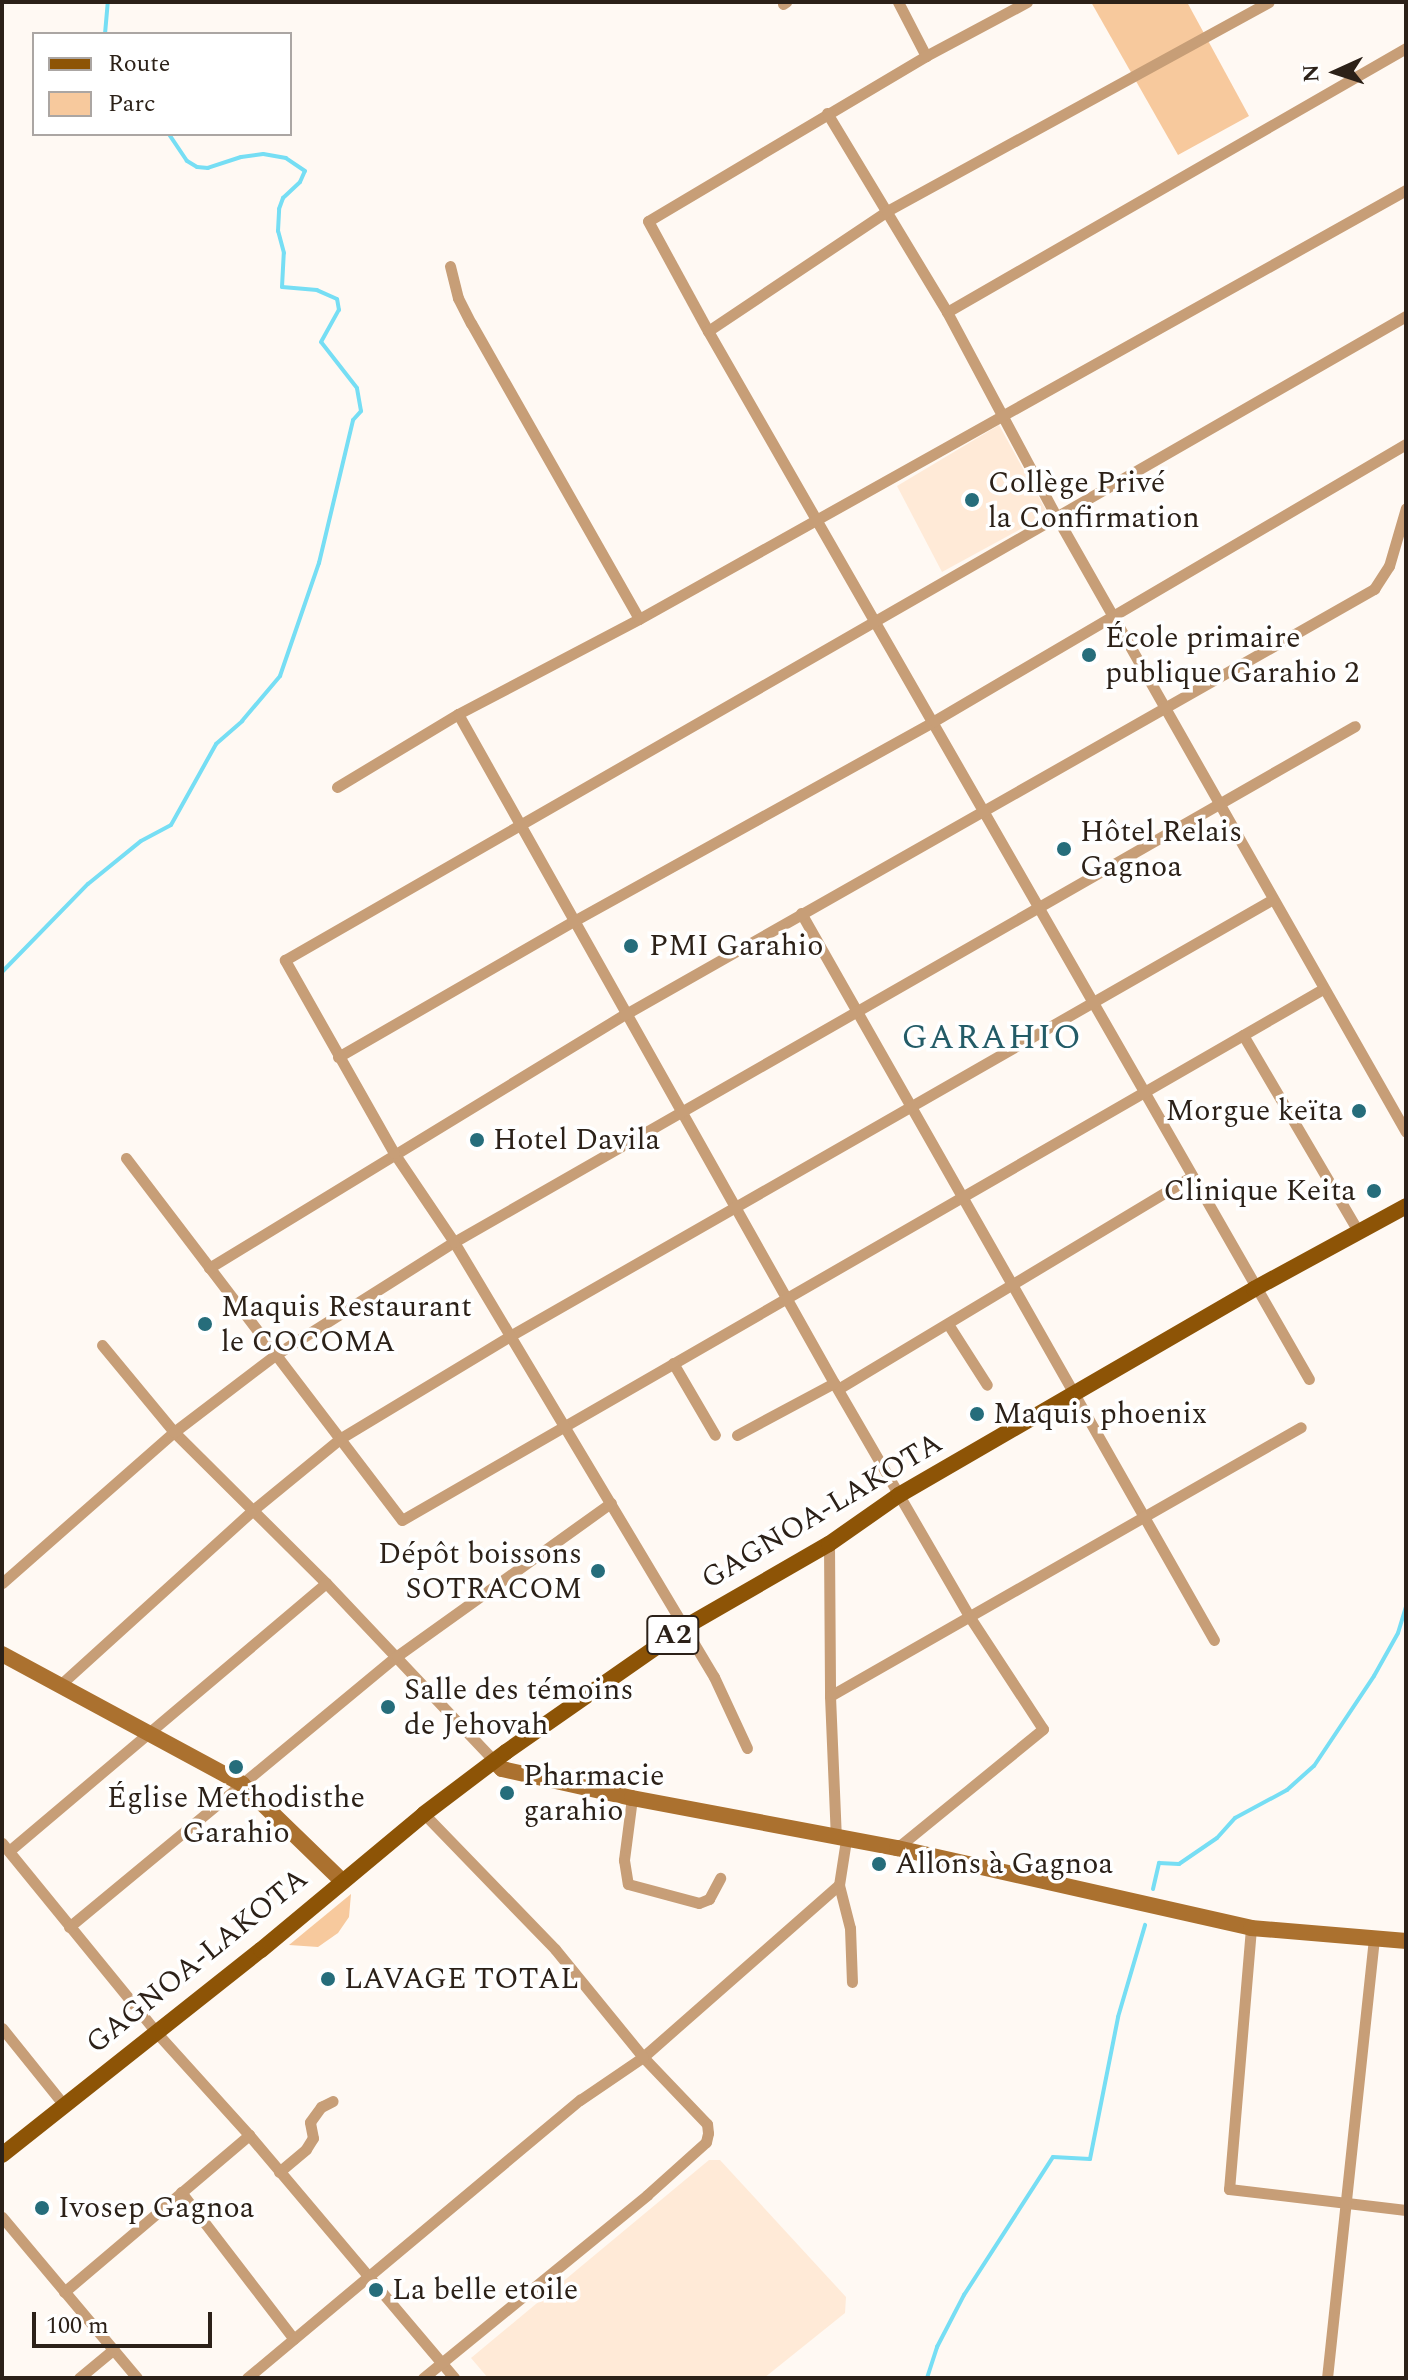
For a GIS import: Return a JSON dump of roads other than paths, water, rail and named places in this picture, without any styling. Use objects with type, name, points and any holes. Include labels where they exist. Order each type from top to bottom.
[{"type":"main road","name":"GAGNOA-LAKOTA","points":[[2,2155],[261,1950],[341,1880],[424,1814],[685,1627],[829,1544],[899,1495],[1254,1289],[1406,1206]]},
{"type":"street","points":[[898,2],[926,56]]},
{"type":"street","points":[[1027,2],[827,113],[648,221],[1254,1289],[1309,1379]]},
{"type":"street","points":[[708,331],[887,211],[1269,2]]},
{"type":"street","points":[[947,312],[1406,48]]},
{"type":"street","points":[[827,113],[947,312],[1056,516],[1406,1132]]},
{"type":"street","points":[[337,787],[458,714],[639,619],[999,414],[1406,190]]},
{"type":"street","points":[[450,266],[458,298],[471,323],[639,619]]},
{"type":"street","points":[[747,1748],[714,1677],[685,1627],[454,1242],[394,1153],[285,960],[1406,316]]},
{"type":"street","points":[[338,1057],[572,922],[934,721],[1406,444]]},
{"type":"street","points":[[209,1268],[624,1015],[1163,706],[1374,589],[1389,566],[1404,524],[1406,508]]},
{"type":"street","points":[[458,714],[517,825],[836,1386],[969,1616],[1043,1729],[897,1848]]},
{"type":"street","points":[[2,1583],[174,1432],[275,1355],[454,1242],[1355,726]]},
{"type":"street","points":[[60,1685],[253,1510],[341,1438],[510,1336],[1273,899]]},
{"type":"street","points":[[801,913],[855,1013],[913,1105],[1012,1286],[1214,1640]]},
{"type":"street","points":[[126,1158],[402,1520],[563,1424],[1323,989]]},
{"type":"street","points":[[1243,1035],[1359,1233]]},
{"type":"street","points":[[737,1435],[836,1386],[948,1324],[1191,1177]]},
{"type":"street","points":[[948,1324],[987,1385]]},
{"type":"street","points":[[102,1345],[174,1432],[326,1583],[502,1769],[632,1798],[897,1848],[1251,1928],[1406,1941]]},
{"type":"street","points":[[673,1363],[715,1435]]},
{"type":"street","points":[[830,1696],[1301,1427]]},
{"type":"street","points":[[69,1927],[397,1656],[611,1503]]},
{"type":"street","points":[[829,1544],[830,1696],[841,1838],[839,1885],[850,1928],[852,1982]]},
{"type":"street","points":[[326,1583],[152,1734],[6,1847],[156,2032],[249,2135],[454,2378]]},
{"type":"street","points":[[2,1654],[242,1784],[341,1880]]},
{"type":"street","points":[[632,1798],[624,1860],[628,1884],[699,1903],[709,1899],[720,1878]]},
{"type":"street","points":[[423,2378],[647,2195],[706,2142],[707,2124],[643,2057],[555,1949],[424,1814]]},
{"type":"street","points":[[247,2378],[580,2100],[643,2057],[839,1885]]},
{"type":"street","points":[[1251,1928],[1229,2189],[1406,2210]]},
{"type":"street","points":[[1327,2378],[1374,1938]]},
{"type":"street","points":[[2,2028],[64,2105]]},
{"type":"street","points":[[279,2172],[306,2149],[313,2138],[310,2122],[321,2107],[333,2101]]},
{"type":"street","points":[[64,2292],[249,2135]]},
{"type":"street","points":[[181,2192],[294,2339]]},
{"type":"street","points":[[2,2217],[137,2378]]},
{"type":"street","points":[[79,2378],[114,2349]]},
{"type":"waterway","points":[[105,32],[108,2]]},
{"type":"waterway","points":[[2,972],[88,884],[141,841],[171,825],[216,744],[242,721],[280,676],[319,563],[353,420],[361,411],[357,388],[321,342],[339,310],[337,299],[317,290],[282,287],[284,253],[278,231],[279,209],[283,198],[300,182],[305,171],[286,158],[263,154],[241,157],[208,168],[197,167],[187,161],[170,136]]},
{"type":"waterway","points":[[1153,1889],[1159,1863],[1179,1864],[1217,1838],[1235,1818],[1287,1790],[1314,1766],[1374,1676],[1398,1633],[1406,1607]]},
{"type":"waterway","points":[[927,2378],[937,2347],[964,2295],[1053,2157],[1090,2159],[1118,2017],[1145,1925]]},
{"type":"place","name":"Collège Privé la Confirmation","points":[[972,500]]},
{"type":"place","name":"École primaire publique Garahio 2","points":[[1089,655]]},
{"type":"place","name":"Hôtel Relais Gagnoa","points":[[1064,849]]},
{"type":"place","name":"PMI Garahio","points":[[631,946]]},
{"type":"place","name":"Morgue keïta","points":[[1359,1111]]},
{"type":"place","name":"Hotel Davila","points":[[477,1140]]},
{"type":"place","name":"Clinique Keita","points":[[1374,1191]]},
{"type":"place","name":"Maquis Restaurant le COCOMA","points":[[205,1324]]},
{"type":"place","name":"Maquis phoenix","points":[[977,1414]]},
{"type":"place","name":"Dépôt boissons SOTRACOM","points":[[598,1571]]},
{"type":"place","name":"Salle des témoins de Jehovah","points":[[388,1707]]},
{"type":"place","name":"Église Methodisthe Garahio","points":[[236,1767]]},
{"type":"place","name":"Pharmacie garahio","points":[[507,1793]]},
{"type":"place","name":"Allons à Gagnoa","points":[[879,1864]]},
{"type":"place","name":"LAVAGE TOTAL","points":[[328,1979]]},
{"type":"place","name":"Ivosep Gagnoa","points":[[42,2208]]},
{"type":"place","name":"La belle etoile","points":[[376,2290]]},
{"type":"district","name":"GARAHIO","points":[[992,1039]]}]
